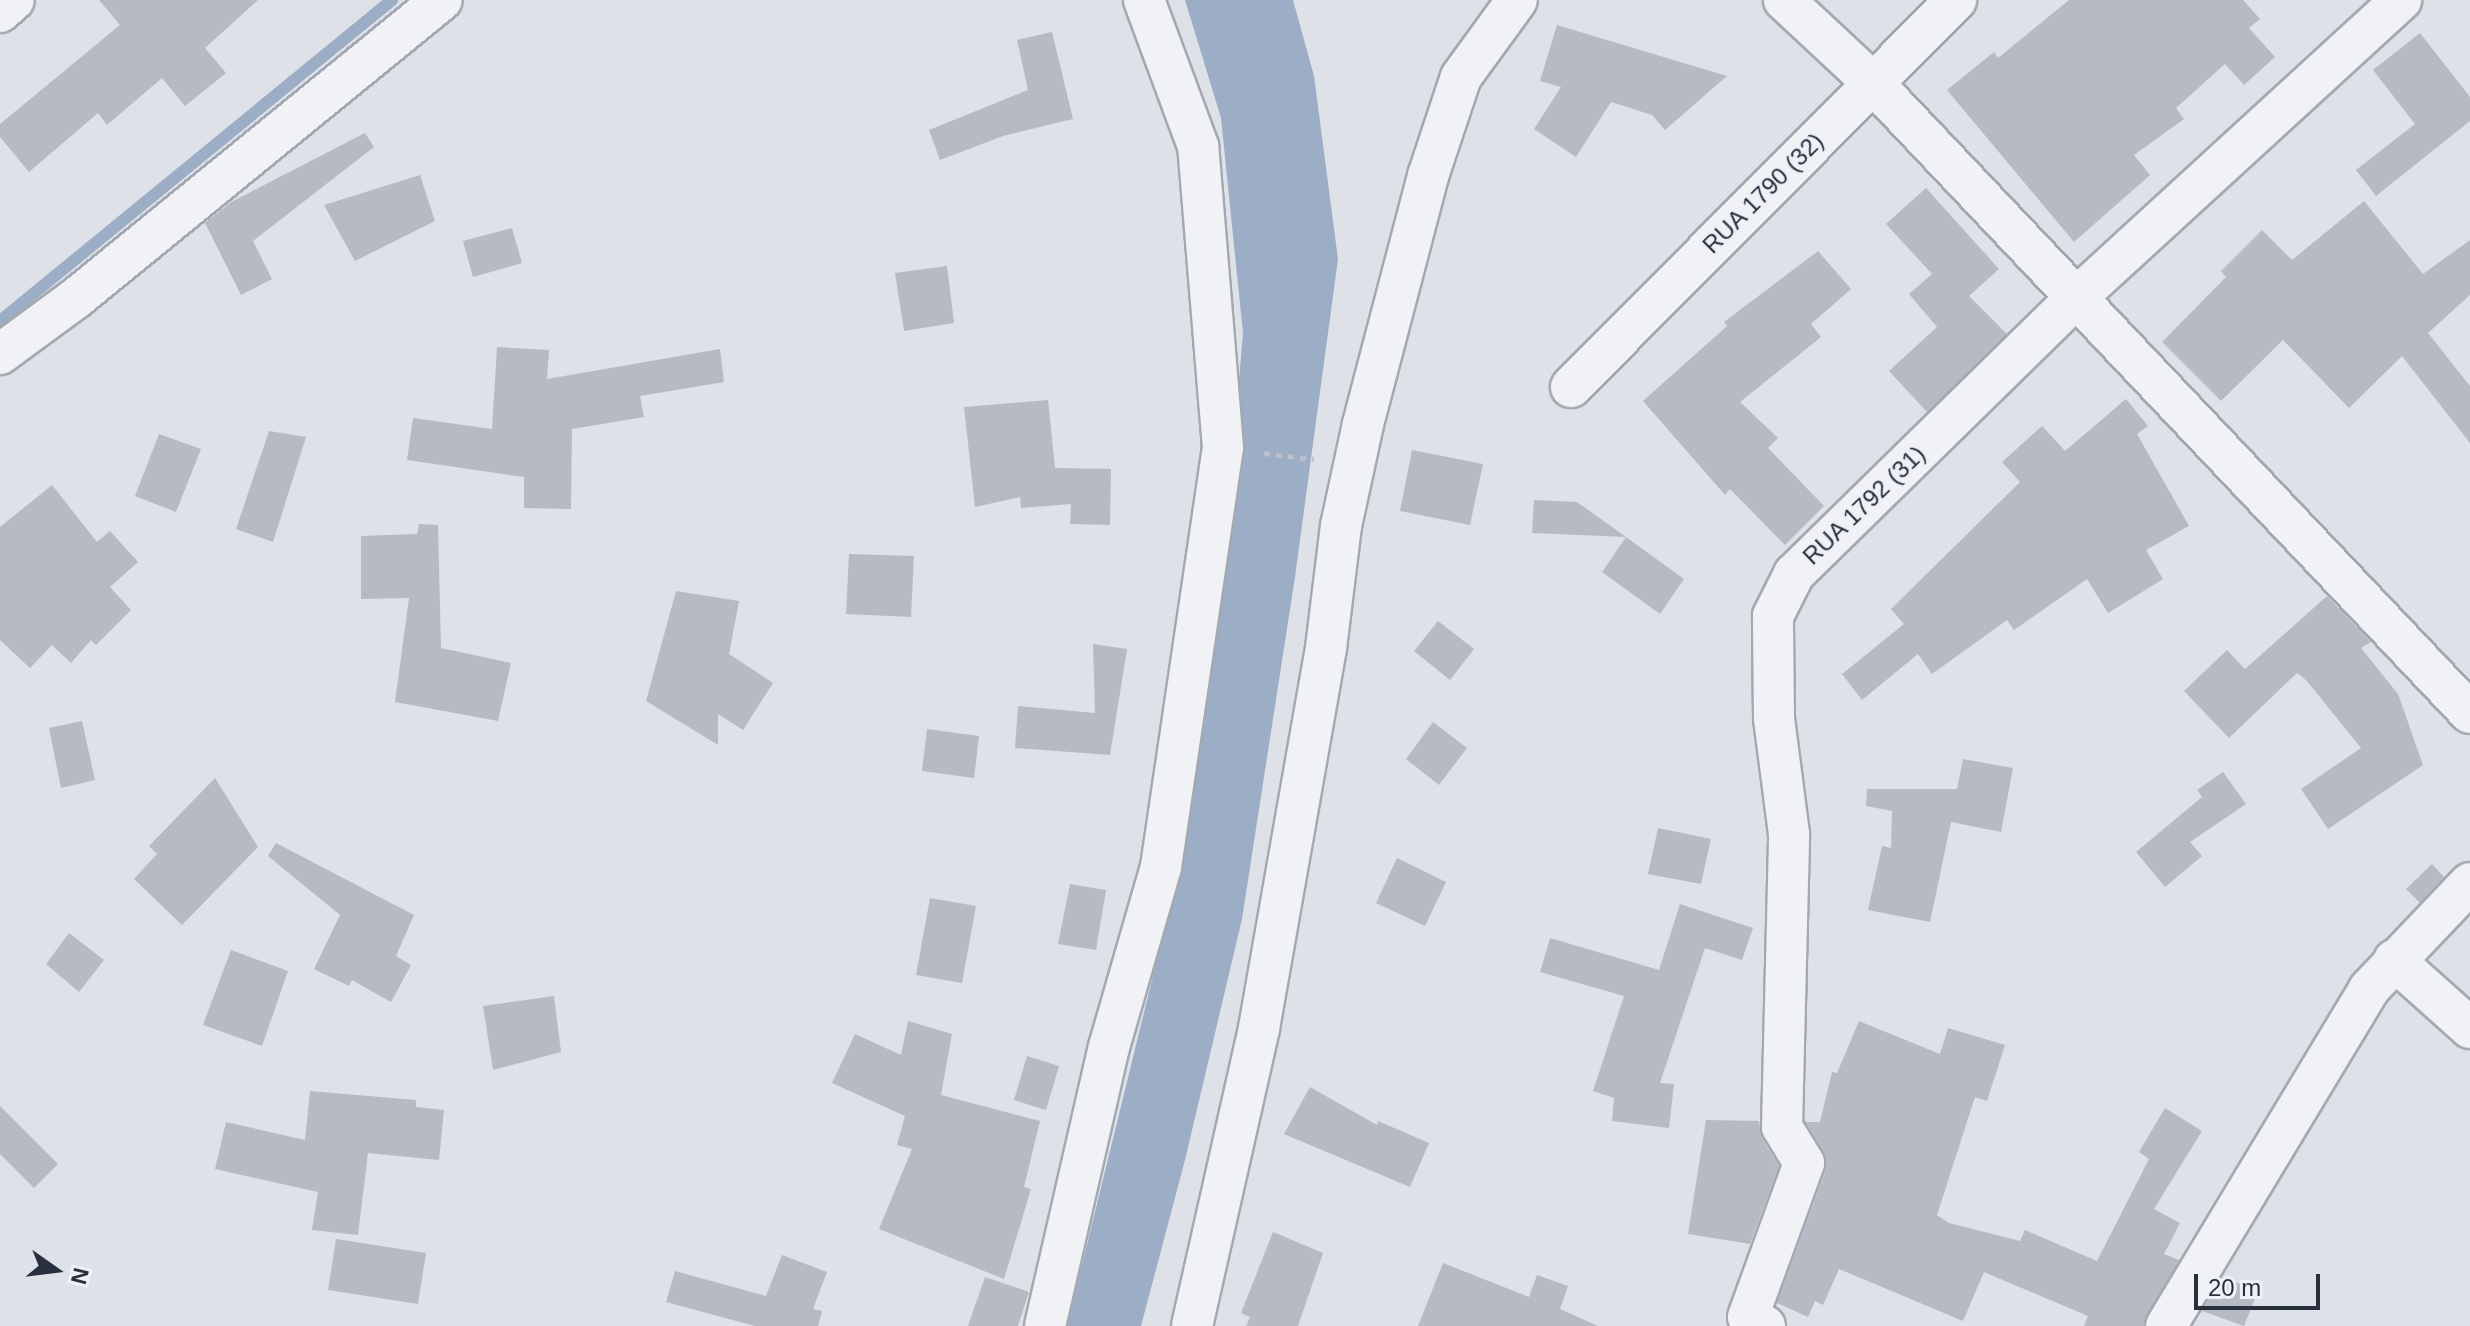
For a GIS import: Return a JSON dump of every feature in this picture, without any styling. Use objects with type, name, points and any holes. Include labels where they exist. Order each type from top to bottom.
[{"type":"street","points":[[0,12],[14,0]]},
{"type":"street","points":[[0,354],[75,299],[442,0]]},
{"type":"street","points":[[1045,1326],[1109,1047],[1161,867],[1223,448],[1198,146],[1144,0]]},
{"type":"street","points":[[1192,1326],[1259,1028],[1354,464],[1428,176],[1461,77],[1517,0]]},
{"type":"street","points":[[1784,0],[1872,82],[2470,713]]},
{"type":"street","name":"RUA 1790 (32)","points":[[1571,387],[1956,0]]},
{"type":"street","name":"RUA 1792 (31)","points":[[1765,1326],[1748,1317],[1804,1163],[1782,1127],[1789,834],[1774,719],[1773,616],[1794,574],[2076,298],[2401,0]]},
{"type":"street","points":[[2166,1326],[2369,989],[2470,883]]},
{"type":"street","points":[[2394,960],[2470,1028]]},
{"type":"path","points":[[1223,448],[1354,464]]},
{"type":"water","points":[[1185,0],[1293,0],[1314,76],[1338,259],[1295,577],[1242,919],[1185,1160],[1141,1326],[1067,1326],[1179,870],[1219,619],[1243,333],[1221,118]]},
{"type":"building","points":[[99,0],[258,0],[205,48],[226,73],[185,106],[162,78],[107,125],[98,113],[29,172],[0,137],[0,124],[120,25]]},
{"type":"building","points":[[2069,0],[2243,0],[2260,19],[2249,28],[2275,57],[2244,85],[2225,64],[2176,108],[2184,119],[2134,155],[2150,175],[2074,242],[1947,90],[1994,52],[1998,58]]},
{"type":"building","points":[[1557,25],[1727,76],[1665,130],[1652,115],[1611,102],[1576,157],[1534,129],[1561,87],[1540,81]]},
{"type":"building","points":[[1052,32],[1073,119],[1003,136],[940,160],[929,130],[1028,90],[1017,40]]},
{"type":"building","points":[[2420,33],[2470,97],[2470,121],[2376,196],[2356,170],[2415,124],[2373,70]]},
{"type":"building","points":[[365,133],[374,147],[253,241],[272,279],[241,295],[205,223],[231,202]]},
{"type":"building","points":[[420,175],[435,221],[355,261],[324,205]]},
{"type":"building","points":[[1926,188],[1999,269],[1969,296],[2007,334],[1927,412],[1889,371],[1937,327],[1909,294],[1932,274],[1886,224]]},
{"type":"building","points":[[2364,201],[2423,274],[2470,240],[2470,295],[2428,333],[2470,386],[2470,443],[2402,356],[2349,408],[2283,340],[2221,401],[2162,342],[2226,277],[2221,271],[2262,230],[2292,260]]},
{"type":"building","points":[[512,228],[522,263],[473,277],[463,241]]},
{"type":"building","points":[[1818,251],[1851,289],[1811,324],[1821,337],[1740,402],[1778,438],[1768,448],[1824,506],[1785,545],[1730,489],[1725,495],[1643,401],[1727,326],[1724,322]]},
{"type":"building","points":[[947,266],[954,323],[904,331],[895,273]]},
{"type":"building","points":[[497,347],[549,350],[547,379],[720,349],[724,382],[640,396],[644,417],[572,429],[571,509],[524,508],[524,477],[407,460],[413,418],[492,429]]},
{"type":"building","points":[[2126,399],[2148,426],[2137,434],[2189,526],[2146,550],[2163,579],[2108,613],[2087,579],[2014,630],[2007,620],[1932,674],[1918,654],[1862,700],[1842,674],[1904,624],[1891,609],[2020,482],[2002,462],[2042,426],[2065,451]]},
{"type":"building","points":[[1048,400],[1055,468],[1111,469],[1110,525],[1070,524],[1071,504],[1021,508],[1020,497],[975,507],[964,407]]},
{"type":"building","points":[[269,431],[306,437],[273,542],[236,529]]},
{"type":"building","points":[[159,434],[201,449],[176,512],[135,496]]},
{"type":"building","points":[[1412,450],[1483,464],[1470,525],[1400,511]]},
{"type":"building","points":[[52,485],[97,542],[110,531],[138,562],[110,587],[131,610],[96,645],[91,640],[71,663],[52,645],[30,668],[0,640],[0,527]]},
{"type":"building","points":[[1534,500],[1577,502],[1626,537],[1532,533]]},
{"type":"building","points":[[419,524],[438,525],[441,648],[511,663],[498,721],[395,702],[409,598],[361,599],[361,536],[417,534]]},
{"type":"building","points":[[1626,537],[1684,579],[1660,614],[1602,572]]},
{"type":"building","points":[[849,554],[914,556],[911,617],[846,614]]},
{"type":"building","points":[[676,591],[739,601],[729,654],[773,683],[743,730],[718,714],[718,745],[646,701]]},
{"type":"building","points":[[2327,596],[2371,642],[2361,648],[2398,694],[2423,765],[2328,829],[2301,789],[2361,748],[2307,681],[2297,673],[2229,738],[2184,691],[2227,650],[2245,669]]},
{"type":"building","points":[[1438,621],[1474,649],[1450,680],[1414,651]]},
{"type":"building","points":[[1093,644],[1127,649],[1110,755],[1015,748],[1018,706],[1095,713]]},
{"type":"building","points":[[82,721],[95,780],[61,788],[49,728]]},
{"type":"building","points":[[1433,722],[1467,748],[1439,785],[1406,759]]},
{"type":"building","points":[[927,729],[979,736],[974,778],[922,771]]},
{"type":"building","points":[[1963,759],[2013,768],[2001,832],[1951,822],[1930,922],[1868,910],[1882,846],[1891,848],[1892,811],[1866,806],[1867,789],[1957,789]]},
{"type":"building","points":[[2223,772],[2246,804],[2190,842],[2202,856],[2165,887],[2136,852],[2202,797],[2197,790]]},
{"type":"building","points":[[215,778],[258,847],[182,925],[134,879],[157,854],[149,846]]},
{"type":"building","points":[[1658,828],[1711,839],[1701,884],[1648,874]]},
{"type":"building","points":[[276,843],[414,915],[396,956],[411,965],[391,1002],[352,980],[349,986],[314,969],[340,915],[268,856]]},
{"type":"building","points":[[1397,858],[1446,882],[1425,926],[1376,903]]},
{"type":"building","points":[[2432,864],[2444,877],[2420,903],[2406,889]]},
{"type":"building","points":[[1070,884],[1106,890],[1096,950],[1058,944]]},
{"type":"building","points":[[930,898],[976,906],[962,983],[916,975]]},
{"type":"building","points":[[1680,904],[1753,928],[1742,960],[1705,948],[1660,1083],[1674,1084],[1669,1128],[1612,1121],[1614,1098],[1593,1091],[1624,996],[1540,972],[1550,938],[1659,970]]},
{"type":"building","points":[[69,933],[104,960],[79,992],[46,964]]},
{"type":"building","points":[[231,950],[288,971],[262,1046],[203,1025]]},
{"type":"building","points":[[554,996],[561,1052],[493,1070],[483,1006]]},
{"type":"building","points":[[908,1021],[952,1034],[941,1095],[1040,1121],[1024,1187],[1031,1189],[1004,1279],[879,1229],[912,1149],[897,1145],[905,1116],[832,1083],[855,1034],[901,1055]]},
{"type":"building","points":[[1859,1021],[1940,1054],[1948,1028],[2005,1045],[1987,1101],[1975,1097],[1937,1215],[1949,1223],[2020,1241],[2025,1230],[2097,1261],[2149,1159],[2139,1152],[2165,1108],[2202,1131],[2154,1209],[2180,1223],[2164,1254],[2179,1260],[2143,1326],[2084,1326],[2088,1316],[1984,1272],[1963,1321],[1839,1269],[1823,1305],[1815,1301],[1808,1317],[1777,1303],[1826,1170],[1824,1152],[1806,1122],[1820,1122],[1832,1072],[1837,1073]]},
{"type":"building","points":[[1027,1056],[1059,1066],[1046,1110],[1014,1100]]},
{"type":"building","points":[[1310,1087],[1377,1125],[1378,1121],[1429,1143],[1410,1187],[1284,1134]]},
{"type":"building","points":[[310,1091],[416,1100],[416,1107],[444,1110],[439,1160],[368,1153],[358,1235],[312,1230],[318,1192],[215,1169],[226,1122],[305,1140]]},
{"type":"building","points":[[0,1106],[58,1164],[34,1188],[0,1154]]},
{"type":"building","points":[[1706,1120],[1759,1121],[1762,1139],[1779,1166],[1750,1244],[1688,1234]]},
{"type":"building","points":[[1273,1232],[1323,1253],[1298,1326],[1246,1326],[1250,1317],[1241,1313]]},
{"type":"building","points":[[336,1239],[426,1253],[418,1304],[328,1290]]},
{"type":"building","points":[[782,1255],[827,1272],[813,1309],[822,1311],[818,1326],[755,1326],[666,1302],[675,1271],[766,1296]]},
{"type":"building","points":[[1443,1263],[1529,1297],[1537,1275],[1568,1286],[1560,1309],[1598,1326],[1418,1326]]},
{"type":"building","points":[[985,1277],[1029,1292],[1018,1326],[968,1326]]},
{"type":"building","points":[[2223,1277],[2258,1291],[2244,1326],[2202,1311]]},
{"type":"waterway","points":[[0,321],[392,0]]}]
